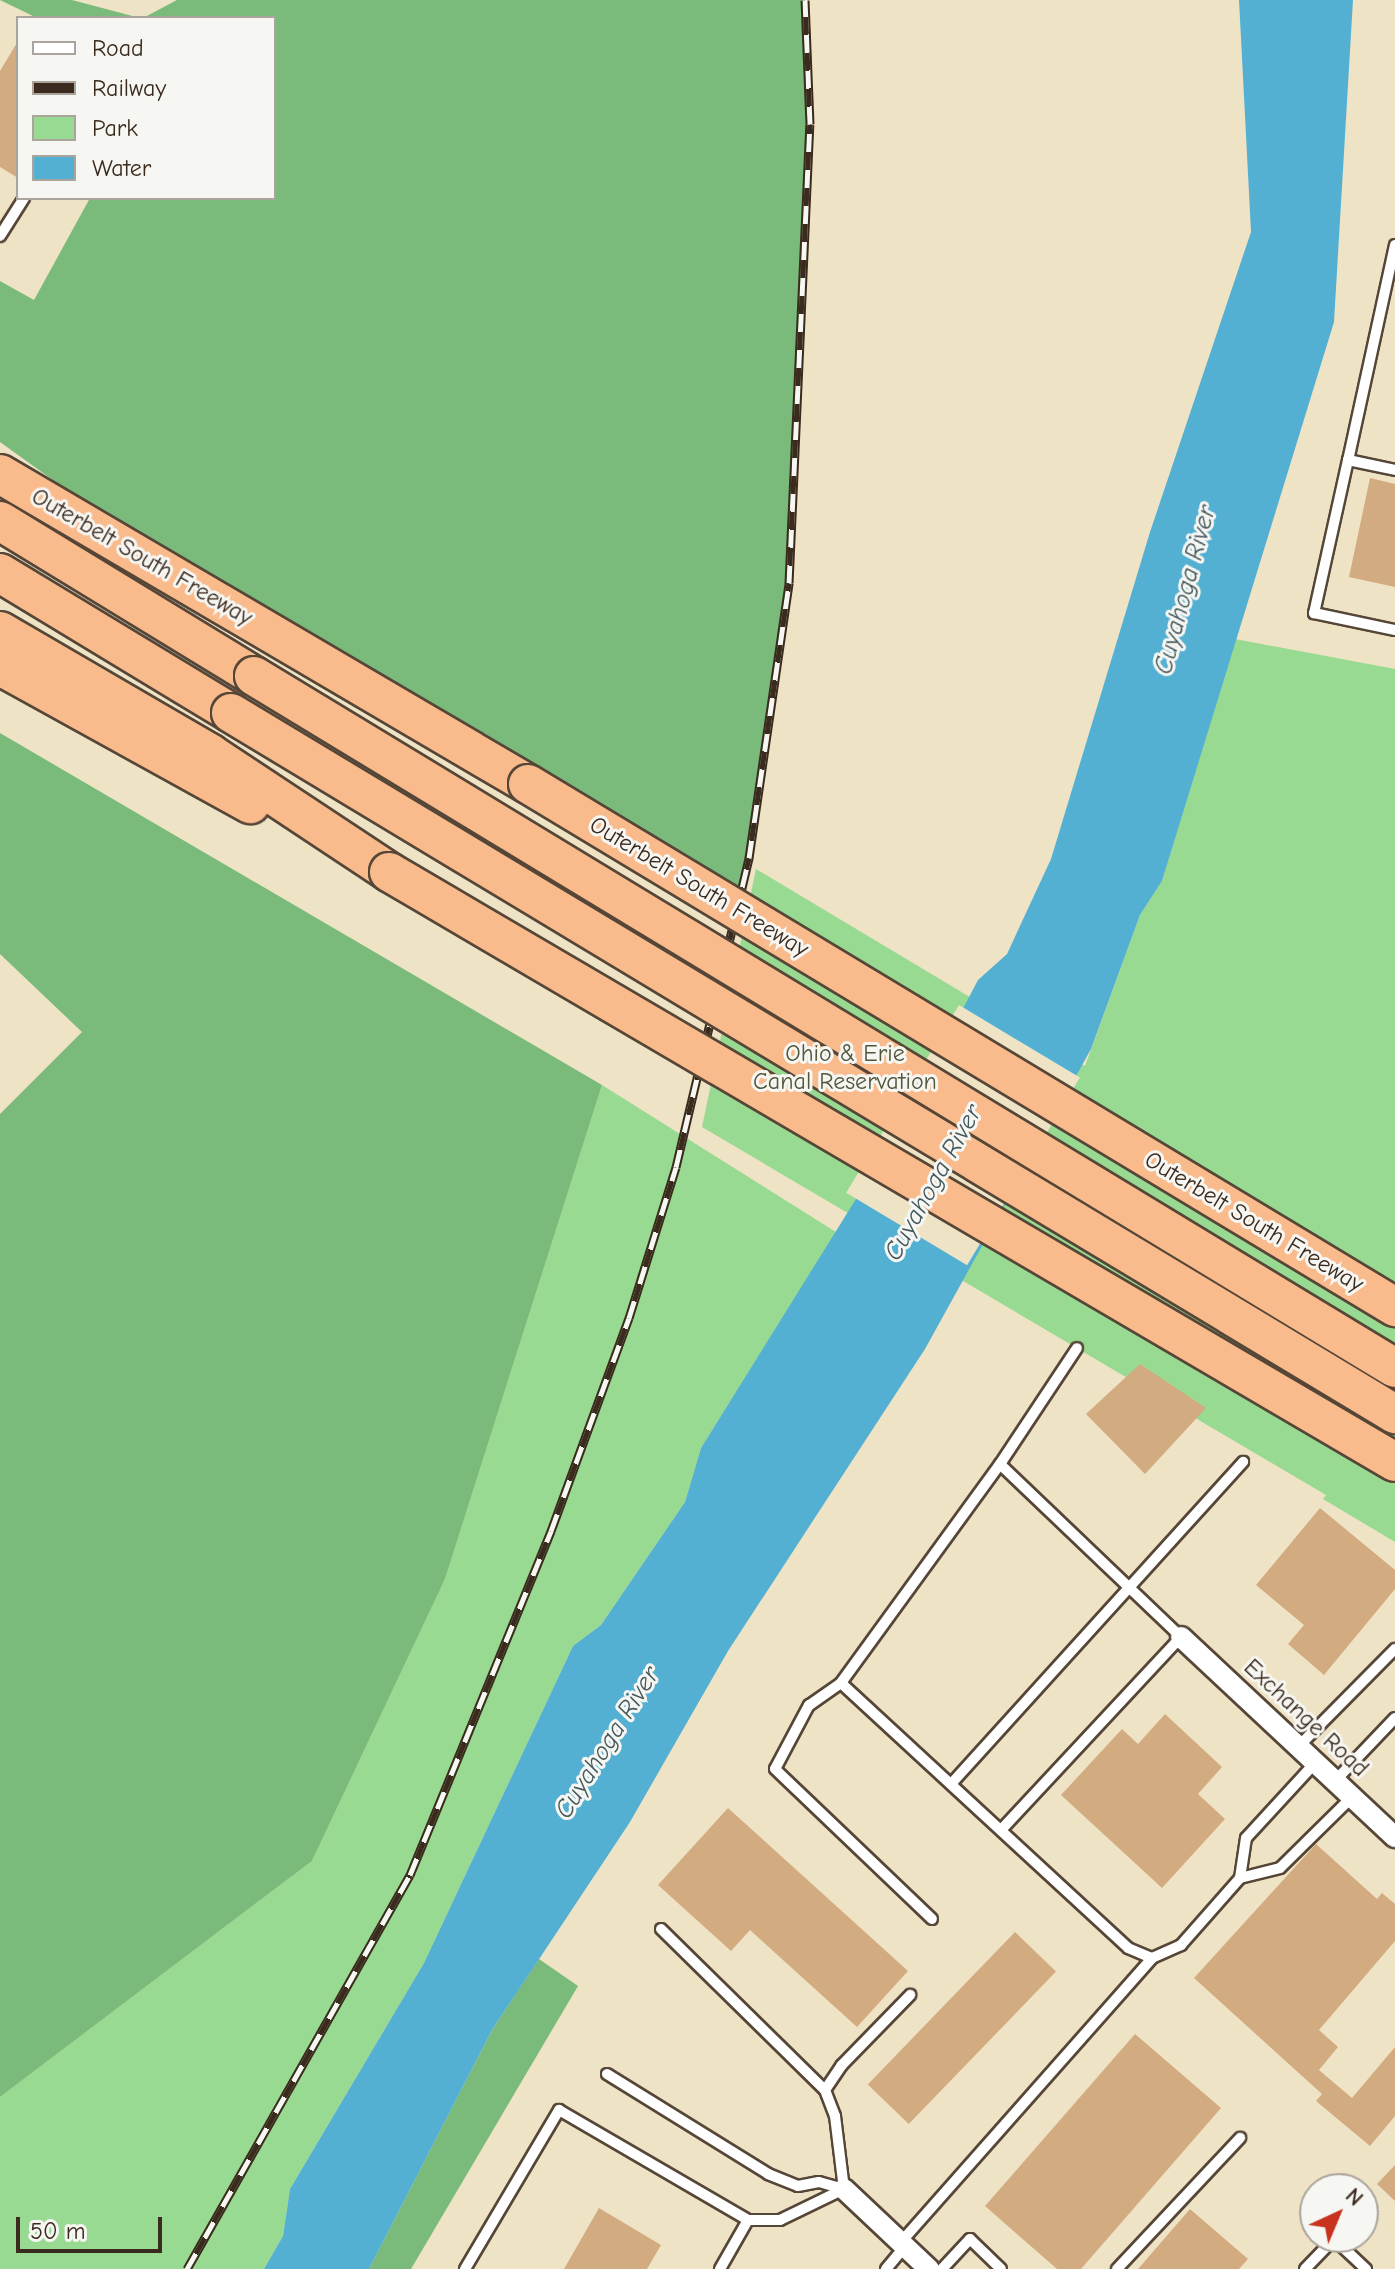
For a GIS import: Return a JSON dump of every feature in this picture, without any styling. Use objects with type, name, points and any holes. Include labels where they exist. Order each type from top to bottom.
[{"type":"highway","name":"Outerbelt South Freeway","points":[[0,474],[279,637],[1395,1307]]},
{"type":"highway","points":[[0,521],[1395,1368]]},
{"type":"highway","points":[[0,573],[1395,1414]]},
{"type":"highway","points":[[0,631],[203,766]]},
{"type":"highway","points":[[0,666],[203,766],[389,872],[1395,1462]]},
{"type":"street","name":"Exchange Road","points":[[1181,1637],[1395,1837]]},
{"type":"street","points":[[844,2189],[929,2269]]},
{"type":"lane","points":[[0,236],[23,200]]},
{"type":"lane","points":[[1395,245],[1314,613],[1395,630]]},
{"type":"lane","points":[[1348,460],[1395,470]]},
{"type":"lane","points":[[932,1919],[775,1769],[809,1705],[841,1683],[1000,1464],[1077,1348]]},
{"type":"lane","points":[[951,1784],[1126,1585],[1243,1462]]},
{"type":"lane","points":[[1000,1464],[1181,1637],[1001,1830]]},
{"type":"lane","points":[[1298,1747],[1395,1649]]},
{"type":"lane","points":[[841,1683],[1128,1948],[1152,1958]]},
{"type":"lane","points":[[1335,1781],[1395,1718]]},
{"type":"lane","points":[[886,2269],[903,2244],[1152,1958],[1181,1945],[1240,1878],[1246,1838],[1315,1763]]},
{"type":"lane","points":[[1240,1878],[1280,1868],[1352,1797]]},
{"type":"lane","points":[[661,1929],[825,2090],[835,2116],[844,2189]]},
{"type":"lane","points":[[825,2090],[842,2065],[910,1995]]},
{"type":"lane","points":[[607,2074],[768,2174],[798,2186],[819,2182],[844,2189]]},
{"type":"lane","points":[[465,2269],[559,2110],[748,2220],[780,2220],[844,2189]]},
{"type":"lane","points":[[1117,2269],[1240,2138]]},
{"type":"lane","points":[[720,2269],[748,2220]]},
{"type":"lane","points":[[942,2269],[970,2239],[1001,2269]]},
{"type":"lane","points":[[1305,2269],[1334,2239],[1366,2269]]},
{"type":"green space","points":[[0,0],[72,0],[132,16],[33,16]]},
{"type":"green space","points":[[177,0],[805,0],[810,124],[789,583],[749,858],[735,915],[150,550],[0,442],[0,281],[34,300],[89,200],[276,200],[276,16],[147,16]]},
{"type":"green space","name":"Ohio & Erie Canal Reservation","points":[[1235,639],[1395,669],[1395,1542],[1323,1499],[1326,1495],[702,1127],[756,869],[1085,1066],[1140,915],[1162,881]]},
{"type":"green space","points":[[0,733],[602,1085],[445,1579],[312,1861],[0,2097],[0,1114],[82,1032],[0,954]]},
{"type":"green space","points":[[602,1085],[836,1232],[701,1448],[685,1502],[601,1625],[573,1646],[424,1963],[290,2189],[283,2236],[264,2269],[0,2269],[0,2097],[312,1861],[445,1579]]},
{"type":"green space","points":[[539,1959],[578,1986],[411,2269],[369,2269],[492,2030]]},
{"type":"water","name":"Cuyahoga River","points":[[1239,0],[1353,0],[1334,322],[1162,881],[1140,915],[1091,1049],[925,1349],[728,1651],[630,1822],[492,2030],[369,2269],[264,2269],[283,2236],[290,2189],[424,1963],[573,1646],[601,1625],[685,1502],[701,1448],[902,1125],[978,980],[1007,954],[1051,859],[1150,532],[1251,232]]},
{"type":"pier","points":[[959,1005],[1080,1078],[967,1265],[846,1193]]},
{"type":"building","points":[[16,44],[16,177],[0,167],[0,71]]},
{"type":"building","points":[[1370,478],[1395,484],[1395,587],[1349,577]]},
{"type":"building","points":[[1140,1364],[1206,1408],[1145,1474],[1086,1414]]},
{"type":"building","points":[[1320,1508],[1395,1570],[1395,1589],[1324,1675],[1288,1644],[1304,1625],[1256,1585]]},
{"type":"building","points":[[1165,1714],[1222,1767],[1198,1794],[1225,1819],[1162,1888],[1061,1795],[1122,1729],[1138,1744]]},
{"type":"building","points":[[728,1808],[908,1971],[857,2027],[750,1930],[731,1951],[658,1885]]},
{"type":"building","points":[[1316,1844],[1377,1899],[1382,1893],[1395,1904],[1395,1941],[1319,2030],[1338,2047],[1319,2070],[1352,2098],[1395,2047],[1395,2116],[1370,2146],[1316,2101],[1322,2094],[1194,1978]]},
{"type":"building","points":[[1015,1932],[1056,1972],[909,2124],[868,2085]]},
{"type":"building","points":[[1135,2034],[1221,2108],[1081,2269],[1057,2269],[985,2206]]},
{"type":"building","points":[[1395,2165],[1395,2201],[1379,2186],[1379,2182]]},
{"type":"building","points":[[599,2208],[661,2245],[647,2269],[564,2269]]},
{"type":"building","points":[[1190,2209],[1248,2259],[1239,2269],[1138,2269]]},
{"type":"railway","points":[[187,2269],[410,1875],[551,1531],[629,1318],[676,1167],[749,858],[789,583],[810,124],[805,0]]}]
